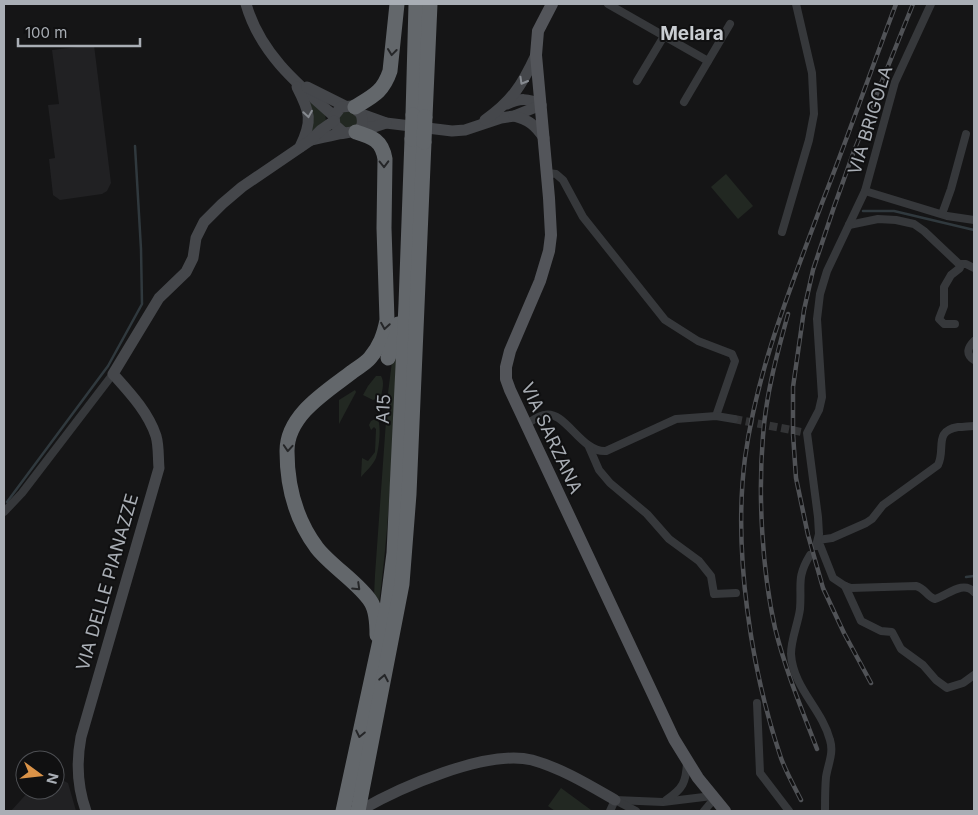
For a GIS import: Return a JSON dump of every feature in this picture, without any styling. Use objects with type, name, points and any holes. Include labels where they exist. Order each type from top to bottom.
[{"type":"highway","points":[[354,109],[377,94],[386,81],[390,71],[397,4]]},
{"type":"highway","name":"A15","points":[[416,4],[419,116]]},
{"type":"highway","name":"A15","points":[[358,811],[409,494],[419,116],[430,4]]},
{"type":"highway","points":[[353,130],[371,136],[383,149],[387,320],[385,332],[382,342],[369,360],[310,405],[294,424],[287,450],[292,496],[298,518],[317,548],[372,602],[377,628],[368,679],[366,706]]},
{"type":"highway","name":"A15","points":[[343,811],[387,608],[396,584],[394,553],[409,231],[418,140]]},
{"type":"highway","points":[[388,358],[397,334],[402,260],[409,231]]},
{"type":"main road","name":"VIA SARZANA","points":[[552,4],[538,31],[536,55],[548,173],[551,235],[549,251],[540,281],[510,351],[506,366],[506,379],[632,651],[687,763],[725,811]]},
{"type":"street","points":[[246,4],[255,29],[268,51],[294,81],[334,119],[337,128],[353,130],[362,122],[354,109]]},
{"type":"street","points":[[608,4],[622,7],[664,36],[708,61]]},
{"type":"street","points":[[782,232],[809,140],[814,114],[812,72],[796,4]]},
{"type":"street","name":"VIA BRIGOLA","points":[[817,543],[818,517],[807,433],[816,417],[822,397],[818,310],[820,294],[827,271],[864,191],[895,82],[930,4]]},
{"type":"street","points":[[684,102],[730,24]]},
{"type":"street","points":[[637,81],[664,36]]},
{"type":"street","points":[[478,126],[506,104],[519,88],[536,55]]},
{"type":"street","points":[[294,81],[386,123],[452,131],[465,130],[501,118],[514,116],[541,105]]},
{"type":"street","points":[[294,81],[307,106],[310,121],[300,148]]},
{"type":"street","points":[[506,104],[517,99],[526,98],[541,105]]},
{"type":"street","points":[[4,512],[22,493],[113,374],[159,298],[186,272],[192,258],[196,238],[204,222],[242,187],[311,140],[334,119],[338,110],[354,109]]},
{"type":"street","points":[[514,116],[530,122],[544,138]]},
{"type":"street","points":[[311,140],[386,123]]},
{"type":"street","points":[[942,214],[966,134]]},
{"type":"street","points":[[548,173],[556,174],[563,180],[583,217],[665,320],[698,341],[732,354],[735,361],[733,372],[716,416]]},
{"type":"street","name":"VIA BRIGOLA","points":[[864,191],[942,214],[965,220],[974,220]]},
{"type":"street","points":[[848,225],[878,219],[908,222],[924,231],[959,264],[966,264],[974,268]]},
{"type":"street","points":[[955,324],[941,323],[940,319],[944,306],[944,287],[951,275],[960,268],[959,264]]},
{"type":"street","points":[[974,341],[968,353],[974,360]]},
{"type":"street","name":"VIA DELLE PIANAZZE","points":[[86,811],[79,788],[77,754],[159,468],[156,438],[146,415],[113,374]]},
{"type":"street","points":[[526,424],[544,415],[554,415],[589,447],[600,452],[676,419],[716,416],[734,420]]},
{"type":"street","points":[[974,426],[950,428],[946,431],[943,435],[941,459],[938,465],[883,504],[872,519],[817,543],[833,578],[851,588],[916,586],[921,587],[932,598],[962,586],[969,587],[974,592]]},
{"type":"street","points":[[589,447],[599,470],[610,483],[647,514],[669,538],[699,560],[711,576],[714,594],[736,593]]},
{"type":"street","points":[[810,555],[800,575],[799,618],[791,656],[802,690],[825,727],[830,740],[832,752],[826,776],[825,811]]},
{"type":"street","points":[[845,586],[861,622],[881,631],[892,632],[901,649],[923,665],[936,680],[947,688],[963,683],[974,675]]},
{"type":"street","points":[[757,703],[760,773],[789,811]]},
{"type":"street","points":[[358,811],[384,796],[449,772],[488,761],[507,759],[530,760],[550,766],[636,811]]},
{"type":"street","points":[[663,802],[682,788],[685,782],[687,763]]},
{"type":"street","points":[[615,800],[663,802],[713,798]]},
{"type":"street","points":[[704,811],[713,798]]},
{"type":"street","points":[[610,811],[615,800]]},
{"type":"shaded area","points":[[94,45],[111,183],[107,191],[102,194],[60,200],[53,195],[49,159],[55,158],[48,105],[59,104],[52,50]]},
{"type":"shaded area","points":[[308,100],[325,114],[326,121],[308,137]]},
{"type":"shaded area","points":[[348,110],[356,113],[358,124],[351,130],[341,126],[339,118],[342,113]]},
{"type":"shaded area","points":[[726,174],[753,206],[738,219],[711,187]]},
{"type":"shaded area","points":[[393,354],[397,354],[392,448],[386,541],[379,603],[374,596],[375,575],[388,393]]},
{"type":"shaded area","points":[[376,376],[381,376],[383,386],[381,397],[373,400],[363,395]]},
{"type":"shaded area","points":[[355,390],[356,392],[339,424],[339,400]]},
{"type":"shaded area","points":[[377,418],[380,431],[376,458],[361,477],[362,458],[368,461],[375,452],[376,429],[374,427],[371,430],[369,425],[371,421]]},
{"type":"shaded area","points":[[65,782],[68,783],[76,811],[11,811],[21,800],[65,800]]},
{"type":"shaded area","points":[[561,788],[591,810],[555,811],[548,806]]},
{"type":"waterway","points":[[7,502],[108,366],[142,304],[135,146]]},
{"type":"waterway","points":[[863,211],[894,211],[974,230]]},
{"type":"waterway","points":[[966,577],[974,576]]},
{"type":"tunnel","points":[[734,419],[807,433]]},
{"type":"railway","points":[[801,800],[781,758],[770,724],[753,649],[747,610],[741,532],[745,458],[750,425],[766,360],[776,329],[896,4]]},
{"type":"railway","points":[[871,683],[844,633],[823,588],[808,535],[796,478],[793,434],[793,387],[804,310],[813,270],[854,151],[913,4]]},
{"type":"railway","points":[[788,314],[772,374],[764,420],[761,483],[762,532],[767,582],[775,628],[789,674],[817,749]]},
{"type":"district","name":"Melara","points":[[692,33]]}]
